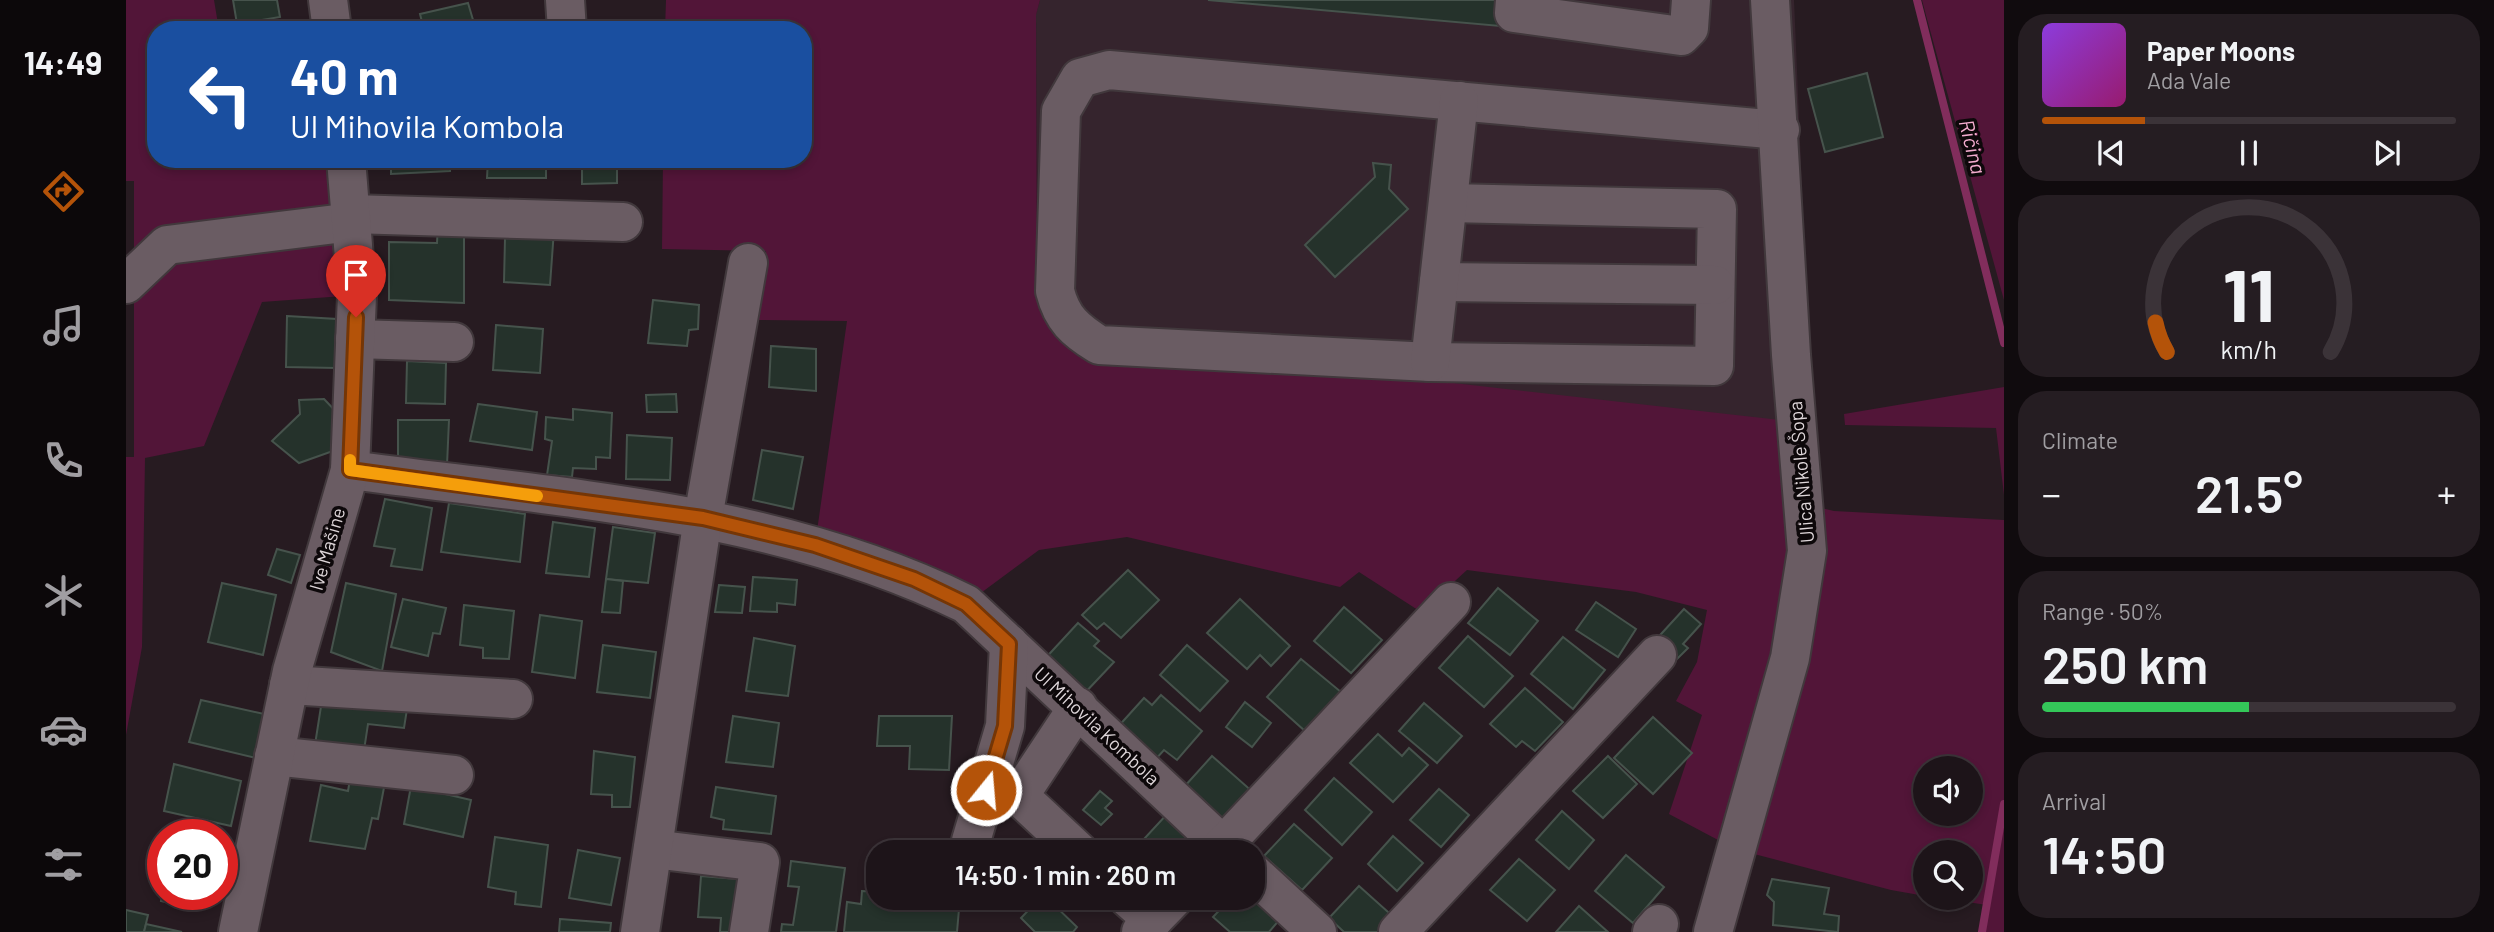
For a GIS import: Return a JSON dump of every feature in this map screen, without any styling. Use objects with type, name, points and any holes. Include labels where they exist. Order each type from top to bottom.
[{"type":"street","points":[[328,0],[331,21]]},
{"type":"street","points":[[565,0],[566,21]]},
{"type":"street","points":[[1515,0],[1514,13],[1681,36],[1689,27],[1691,0]]},
{"type":"street","name":"Ulica Nikole Šopa","points":[[1713,932],[1790,658],[1807,551],[1791,355],[1781,147],[1770,0]]},
{"type":"street","points":[[1449,203],[1717,209],[1714,366],[1430,362],[1099,345],[1074,330],[1060,310],[1055,291],[1061,111],[1080,78],[1109,70],[1459,101],[1781,147]]},
{"type":"street","points":[[1430,362],[1459,101]]},
{"type":"street","name":"Ive Mašine","points":[[238,932],[289,685],[350,470],[357,295],[346,168]]},
{"type":"street","points":[[126,284],[167,244],[352,218],[623,222]]},
{"type":"street","points":[[640,932],[703,518],[748,263]]},
{"type":"street","points":[[1439,282],[1715,285]]},
{"type":"street","points":[[355,339],[454,342]]},
{"type":"street","name":"Ul Mihovila Kombola","points":[[350,470],[703,518],[815,545],[914,579],[966,604],[1214,840]]},
{"type":"street","points":[[1233,840],[1451,602]]},
{"type":"street","points":[[971,840],[1005,726],[1009,644]]},
{"type":"street","points":[[1398,932],[1657,655]]},
{"type":"street","points":[[289,685],[513,699]]},
{"type":"street","points":[[1066,840],[1019,796],[1077,707]]},
{"type":"street","points":[[274,755],[454,775]]},
{"type":"street","points":[[653,849],[760,862],[750,932]]},
{"type":"street","points":[[1265,884],[1317,932]]},
{"type":"shaded area","points":[[126,0],[214,0],[218,21],[147,21],[147,168],[347,168],[357,295],[262,302],[204,446],[145,458],[142,647],[126,735],[126,457],[134,457],[134,181],[126,181]]},
{"type":"shaded area","points":[[666,0],[1040,0],[1036,15],[1037,286],[1055,325],[1383,375],[1797,422],[1804,504],[1834,511],[2004,520],[2004,932],[1982,932],[1987,905],[1983,904],[1983,840],[1913,840],[1913,894],[1735,849],[1669,814],[1702,715],[1676,701],[1697,662],[1707,610],[1636,592],[1467,570],[1421,612],[1359,572],[1340,587],[1127,537],[1039,550],[966,604],[815,545],[847,321],[757,320],[766,251],[662,249],[663,168],[812,168],[812,21],[665,21]]},
{"type":"shaded area","points":[[1040,0],[1794,0],[1812,424],[1101,355],[1037,286],[1036,14]]},
{"type":"shaded area","points":[[1922,0],[2004,0],[2004,300],[1927,19]]},
{"type":"shaded area","points":[[2004,387],[2004,495],[1996,428],[1845,425],[1844,414]]},
{"type":"building","points":[[233,0],[277,0],[280,17],[236,21]]},
{"type":"building","points":[[1208,0],[1502,0],[1500,26]]},
{"type":"building","points":[[468,3],[473,21],[422,21],[420,14]]},
{"type":"building","points":[[1867,73],[1883,137],[1825,152],[1808,89]]},
{"type":"building","points":[[1373,163],[1391,165],[1389,189],[1408,209],[1335,277],[1305,245],[1375,177]]},
{"type":"building","points":[[391,168],[450,168],[450,171],[391,174]]},
{"type":"building","points":[[488,168],[546,168],[546,178],[487,178]]},
{"type":"building","points":[[582,168],[617,168],[617,183],[582,184]]},
{"type":"building","points":[[438,224],[464,226],[464,303],[389,300],[389,242],[437,243]]},
{"type":"building","points":[[522,228],[554,230],[550,285],[504,282],[505,238],[522,239]]},
{"type":"building","points":[[653,300],[699,305],[698,329],[689,330],[687,346],[648,343]]},
{"type":"building","points":[[287,316],[337,319],[336,368],[286,367]]},
{"type":"building","points":[[496,325],[543,329],[540,373],[493,370]]},
{"type":"building","points":[[771,346],[816,349],[816,391],[769,387]]},
{"type":"building","points":[[407,361],[446,363],[445,404],[406,403]]},
{"type":"building","points":[[676,394],[677,412],[647,412],[646,395]]},
{"type":"building","points":[[324,399],[342,418],[333,451],[299,463],[272,441],[300,414],[299,400]]},
{"type":"building","points":[[478,404],[537,412],[532,450],[470,441]]},
{"type":"building","points":[[573,409],[612,413],[610,458],[596,457],[596,469],[573,468],[572,477],[547,475],[552,441],[545,439],[546,417],[573,420]]},
{"type":"building","points":[[398,420],[449,420],[447,465],[398,463]]},
{"type":"building","points":[[627,435],[672,438],[670,480],[626,479]]},
{"type":"building","points":[[762,450],[803,457],[793,509],[753,500]]},
{"type":"building","points":[[385,499],[432,508],[422,570],[391,566],[395,549],[374,546]]},
{"type":"building","points":[[449,503],[525,514],[520,562],[441,552]]},
{"type":"building","points":[[553,522],[595,528],[589,577],[546,573]]},
{"type":"building","points":[[613,527],[655,533],[648,583],[606,579]]},
{"type":"building","points":[[277,549],[300,555],[291,583],[268,575]]},
{"type":"building","points":[[1128,570],[1159,600],[1121,638],[1104,623],[1097,629],[1082,615]]},
{"type":"building","points":[[753,577],[797,580],[795,605],[777,603],[777,612],[750,611]]},
{"type":"building","points":[[606,579],[623,581],[620,613],[602,612]]},
{"type":"building","points":[[222,583],[276,595],[263,655],[208,642]]},
{"type":"building","points":[[346,583],[396,594],[382,671],[331,652]]},
{"type":"building","points":[[719,585],[745,587],[742,613],[715,612]]},
{"type":"building","points":[[1498,588],[1538,621],[1510,655],[1468,623]]},
{"type":"building","points":[[403,599],[446,608],[440,634],[433,633],[428,656],[391,647]]},
{"type":"building","points":[[1240,599],[1290,646],[1271,666],[1260,655],[1247,669],[1207,633]]},
{"type":"building","points":[[1596,602],[1636,629],[1618,657],[1576,630]]},
{"type":"building","points":[[464,605],[514,611],[509,659],[483,658],[483,648],[460,645]]},
{"type":"building","points":[[1344,607],[1382,640],[1351,673],[1314,641]]},
{"type":"building","points":[[1684,609],[1701,624],[1683,644],[1688,648],[1673,663],[1651,645]]},
{"type":"building","points":[[540,615],[582,621],[575,678],[532,672]]},
{"type":"building","points":[[1078,623],[1099,641],[1094,646],[1114,662],[1081,697],[1041,663]]},
{"type":"building","points":[[1468,636],[1513,676],[1484,707],[1439,668]]},
{"type":"building","points":[[1563,637],[1605,670],[1573,709],[1531,674]]},
{"type":"building","points":[[754,638],[795,646],[788,696],[746,691]]},
{"type":"building","points":[[603,645],[656,652],[650,698],[597,692]]},
{"type":"building","points":[[1187,645],[1228,681],[1200,711],[1160,675]]},
{"type":"building","points":[[1301,659],[1341,692],[1305,731],[1267,697]]},
{"type":"building","points":[[1525,688],[1563,722],[1535,751],[1522,741],[1516,747],[1490,724]]},
{"type":"building","points":[[1161,695],[1202,731],[1177,760],[1164,750],[1154,761],[1116,729],[1144,698],[1152,705]]},
{"type":"building","points":[[201,700],[273,716],[264,760],[189,742]]},
{"type":"building","points":[[322,700],[408,703],[404,728],[368,724],[363,757],[314,751]]},
{"type":"building","points":[[1245,702],[1271,723],[1252,747],[1226,727]]},
{"type":"building","points":[[1424,703],[1462,736],[1437,763],[1399,731]]},
{"type":"building","points":[[733,716],[779,723],[773,767],[726,762]]},
{"type":"building","points":[[879,716],[952,716],[949,770],[909,769],[910,746],[877,746]]},
{"type":"building","points":[[1653,717],[1692,753],[1653,794],[1614,758]]},
{"type":"building","points":[[1378,734],[1402,756],[1409,748],[1428,765],[1393,802],[1350,763]]},
{"type":"building","points":[[594,751],[635,757],[630,807],[612,807],[612,795],[591,794]]},
{"type":"building","points":[[1212,756],[1254,793],[1227,824],[1184,787]]},
{"type":"building","points":[[1608,756],[1637,784],[1603,818],[1573,791]]},
{"type":"building","points":[[174,764],[241,781],[233,819],[200,819],[164,811]]},
{"type":"building","points":[[351,773],[386,777],[378,819],[372,818],[365,849],[310,841],[321,785],[348,791]]},
{"type":"building","points":[[1334,778],[1372,812],[1342,845],[1305,810]]},
{"type":"building","points":[[411,786],[471,800],[463,837],[404,824]]},
{"type":"building","points":[[716,787],[776,796],[771,834],[723,829],[724,820],[711,817]]},
{"type":"building","points":[[1439,789],[1469,815],[1441,847],[1410,820]]},
{"type":"building","points":[[1100,791],[1112,801],[1105,808],[1112,814],[1101,825],[1083,810]]},
{"type":"building","points":[[1562,811],[1594,840],[1569,869],[1536,840]]},
{"type":"building","points":[[1168,813],[1192,840],[1143,840]]},
{"type":"building","points":[[1294,824],[1332,858],[1302,890],[1265,855]]},
{"type":"building","points":[[1393,836],[1423,863],[1397,891],[1368,864]]},
{"type":"building","points":[[495,837],[548,845],[541,907],[515,904],[516,892],[488,887]]},
{"type":"building","points":[[578,850],[620,858],[611,905],[569,898]]},
{"type":"building","points":[[1626,855],[1664,887],[1633,923],[1595,891]]},
{"type":"building","points":[[1519,859],[1555,890],[1527,921],[1490,890]]},
{"type":"building","points":[[791,861],[845,868],[836,932],[781,932],[782,924],[793,925],[799,887],[788,886]]},
{"type":"building","points":[[701,876],[749,880],[747,932],[720,932],[721,918],[698,917]]},
{"type":"building","points":[[1772,879],[1829,888],[1824,914],[1839,916],[1838,932],[1773,925],[1774,902],[1767,895]]},
{"type":"building","points":[[1359,886],[1397,920],[1386,932],[1344,932],[1329,918]]},
{"type":"building","points":[[862,891],[866,891],[866,910],[959,910],[957,932],[844,932],[847,902],[861,904]]},
{"type":"building","points":[[1579,906],[1608,932],[1556,932]]},
{"type":"building","points":[[1265,907],[1281,918],[1269,932],[1230,932],[1213,917],[1220,910],[1265,910]]},
{"type":"building","points":[[126,910],[148,915],[144,932],[126,932]]},
{"type":"building","points":[[1029,910],[1059,910],[1077,927],[1073,932],[1035,932],[1021,918]]},
{"type":"building","points":[[560,919],[611,923],[610,932],[559,932]]},
{"type":"building","points":[[146,924],[182,932],[144,932]]},
{"type":"waterway","name":"Ričina","points":[[1917,0],[2004,343]]},
{"type":"waterway","name":"Ričina","points":[[1982,932],[2004,804]]},
{"type":"slow traffic","points":[[350,460],[350,470],[537,496]]},
{"type":"route","points":[[356,317],[350,470],[703,518],[815,545],[914,579],[966,604],[1009,644],[1005,726],[986,790]]}]
